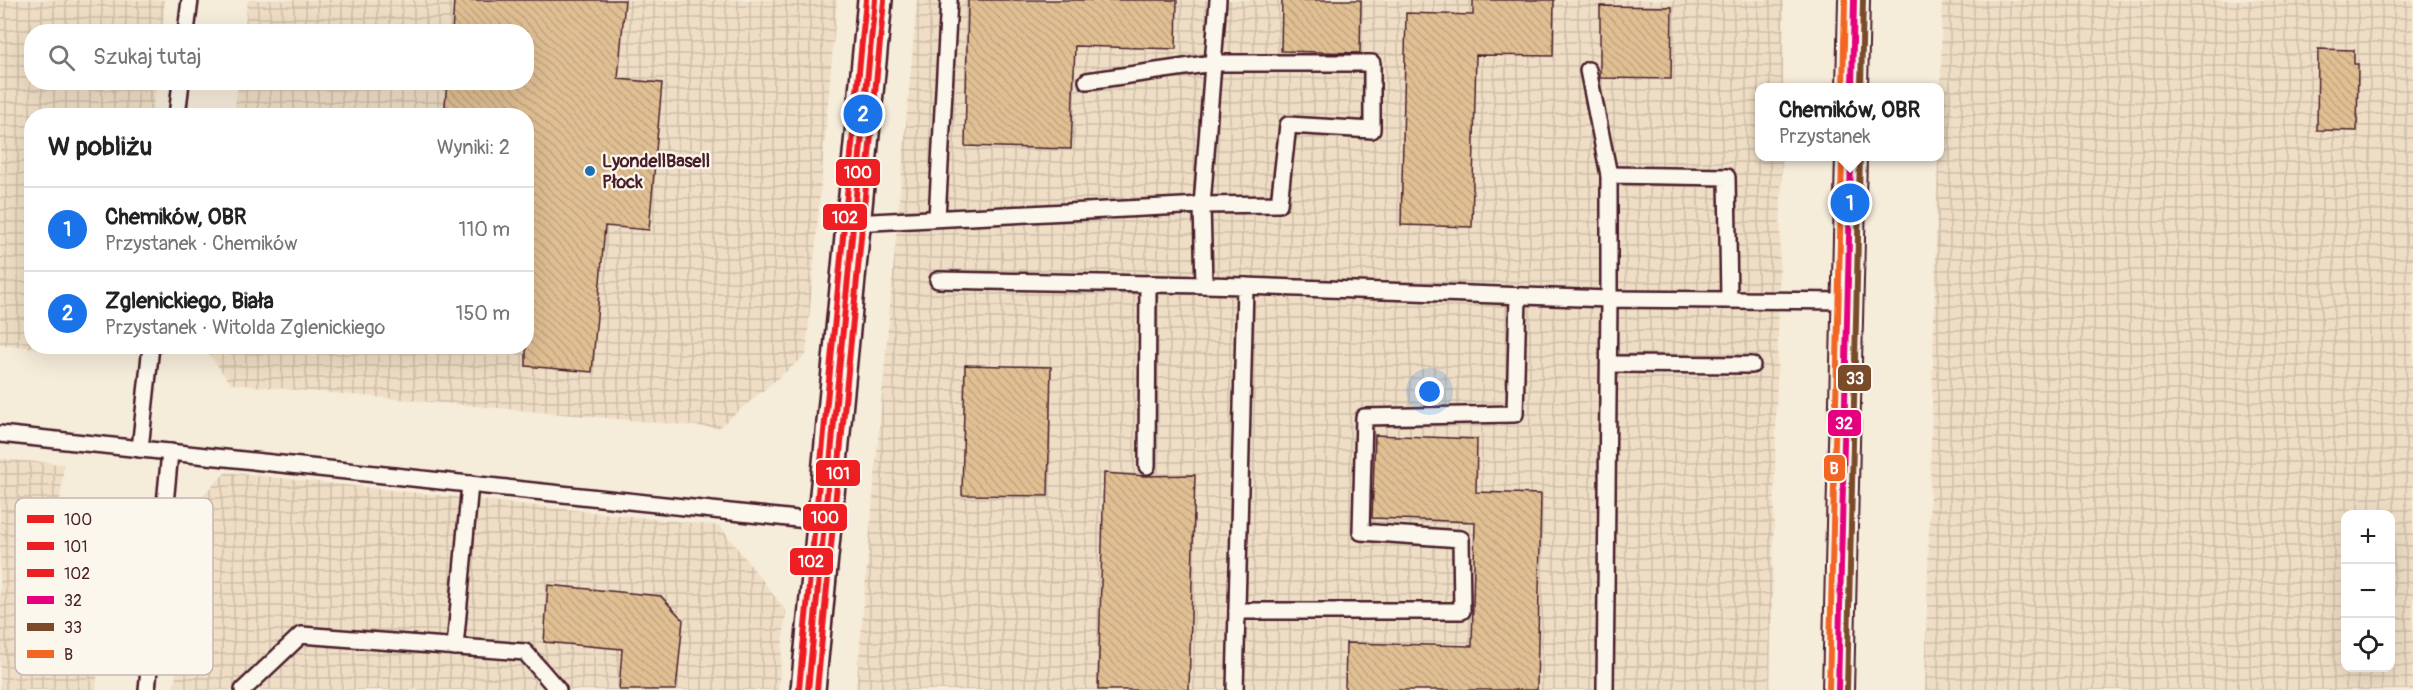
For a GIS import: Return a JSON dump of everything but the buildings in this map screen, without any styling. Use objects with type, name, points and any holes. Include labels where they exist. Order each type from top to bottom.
[{"type":"street","points":[[808,690],[875,0]]},
{"type":"street","points":[[1852,83],[1854,0]]},
{"type":"street","points":[[1838,690],[1851,161]]},
{"type":"lane","points":[[187,24],[190,0]]},
{"type":"lane","points":[[937,218],[949,0]]},
{"type":"lane","points":[[1204,285],[1202,206],[1218,0]]},
{"type":"lane","points":[[853,224],[937,218],[1279,204],[1288,124],[1372,130],[1372,63],[1213,63],[1087,81]]},
{"type":"lane","points":[[1588,70],[1610,175],[1605,690]]},
{"type":"lane","points":[[178,108],[180,90]]},
{"type":"lane","points":[[1610,175],[1727,177],[1729,300]]},
{"type":"lane","points":[[938,280],[1245,286],[1610,299],[1847,301]]},
{"type":"lane","points":[[1147,466],[1148,284]]},
{"type":"lane","points":[[1235,690],[1245,286]]},
{"type":"lane","points":[[1237,612],[1462,612],[1461,539],[1361,531],[1364,417],[1515,414],[1518,296]]},
{"type":"lane","points":[[140,449],[150,354]]},
{"type":"lane","points":[[1609,364],[1752,365]]},
{"type":"lane","points":[[0,434],[825,522]]},
{"type":"lane","points":[[166,498],[171,452]]},
{"type":"lane","points":[[455,646],[470,484]]},
{"type":"lane","points":[[243,690],[301,635],[525,652],[558,690]]},
{"type":"lane","points":[[147,690],[149,675]]},
{"type":"shaded area","points":[[0,0],[165,0],[163,24],[24,24],[24,90],[155,90],[153,108],[24,108],[24,347],[0,344]]},
{"type":"shaded area","points":[[248,0],[837,0],[806,355],[718,428],[231,384],[209,354],[534,354],[534,108],[235,108],[237,90],[534,90],[534,24],[245,24]]},
{"type":"shaded area","points":[[917,0],[1784,0],[1783,83],[1755,83],[1755,161],[1782,161],[1770,690],[856,690]]},
{"type":"shaded area","points":[[1942,0],[2413,0],[2413,690],[1925,690],[1938,161],[1944,161],[1944,83],[1941,83]]},
{"type":"shaded area","points":[[0,459],[64,464],[60,498],[15,498],[15,675],[98,675],[96,690],[0,690]]},
{"type":"shaded area","points":[[226,472],[720,526],[786,611],[778,690],[174,690],[176,675],[213,675],[213,498],[200,498]]},
{"type":"transit line","name":"102","points":[[799,689],[866,0]]},
{"type":"transit line","name":"100","points":[[808,690],[875,0]]},
{"type":"transit line","name":"B","points":[[1843,83],[1845,0]]},
{"type":"transit line","name":"32","points":[[1852,83],[1854,0]]},
{"type":"transit line","name":"33","points":[[1861,83],[1863,0]]},
{"type":"transit line","name":"101","points":[[817,690],[884,1]]},
{"type":"transit line","name":"B","points":[[1829,690],[1842,161]]},
{"type":"transit line","name":"32","points":[[1838,690],[1851,161]]},
{"type":"transit line","name":"33","points":[[1847,690],[1860,161]]},
{"type":"place","name":"Zglenickiego, Biała","points":[[863,114]]},
{"type":"place","name":"LyondellBasell Płock","points":[[590,171]]},
{"type":"place","name":"Chemików, OBR","points":[[1850,203]]}]
